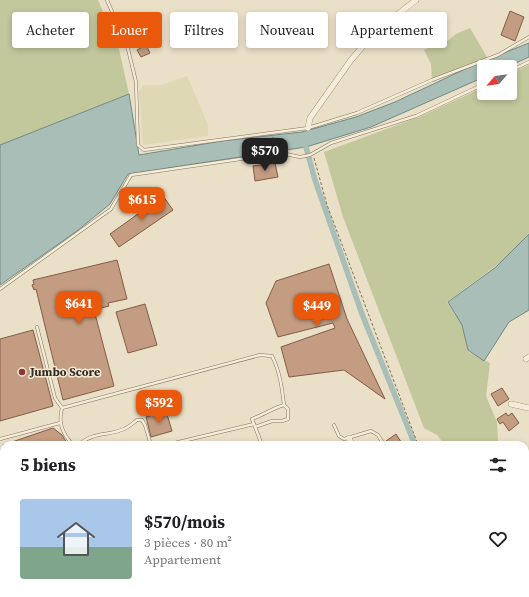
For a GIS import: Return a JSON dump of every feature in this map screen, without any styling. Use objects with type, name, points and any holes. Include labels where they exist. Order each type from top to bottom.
[{"type":"street","points":[[308,128],[310,118],[350,60],[376,31],[415,0]]},
{"type":"street","points":[[511,404],[529,408]]},
{"type":"lane","points":[[107,0],[128,49],[136,82],[138,145],[144,150],[308,128],[357,114],[432,80],[498,54],[529,38]]},
{"type":"lane","points":[[517,68],[529,62]]},
{"type":"lane","points":[[0,289],[111,208],[131,175],[275,154],[286,154],[300,157],[312,154],[331,143],[416,116],[477,87]]},
{"type":"lane","points":[[37,327],[55,398],[62,408],[60,423],[71,441]]},
{"type":"lane","points":[[62,408],[260,355],[272,356],[277,366],[281,382],[284,405],[288,409],[288,419],[282,421],[272,421],[184,441]]},
{"type":"lane","points":[[260,441],[252,419],[284,405]]},
{"type":"lane","points":[[83,441],[92,436],[126,429],[137,420],[142,420],[150,441]]},
{"type":"lane","points":[[0,439],[60,423]]},
{"type":"lane","points":[[334,425],[342,438],[349,438],[371,431],[378,435],[382,441]]},
{"type":"path","points":[[273,134],[274,153]]},
{"type":"path","points":[[312,154],[327,205],[418,441]]},
{"type":"shaded area","points":[[187,76],[208,125],[208,136],[143,145],[139,92],[144,85],[162,85]]},
{"type":"green space","points":[[0,0],[98,0],[103,12],[97,12],[97,48],[119,48],[129,94],[0,145]]},
{"type":"green space","points":[[470,28],[488,59],[477,60],[477,63],[432,80],[431,64],[424,50],[428,48],[447,48],[447,42],[456,34]]},
{"type":"green space","points":[[529,65],[529,233],[501,262],[447,302],[462,325],[469,352],[490,363],[486,396],[497,422],[498,441],[442,441],[437,435],[424,428],[343,217],[324,152],[419,117],[477,90],[477,100],[517,100],[517,71]]},
{"type":"water","points":[[529,43],[529,57],[517,62],[517,60],[486,60]]},
{"type":"water","points":[[476,64],[477,80],[371,127],[306,147],[128,174],[110,204],[77,231],[0,285],[0,145],[129,94],[139,155],[222,141],[302,132],[356,117],[395,102]]},
{"type":"water","points":[[529,234],[529,310],[509,322],[484,361],[468,350],[462,325],[448,302],[496,267]]},
{"type":"building","points":[[510,11],[524,17],[515,41],[501,35]]},
{"type":"building","points":[[141,48],[148,48],[150,53],[141,57],[137,50]]},
{"type":"building","points":[[275,163],[278,177],[255,181],[253,166]]},
{"type":"building","points":[[163,196],[173,210],[119,247],[110,234]]},
{"type":"building","points":[[117,260],[127,299],[108,303],[109,306],[94,310],[114,386],[63,400],[36,289],[34,290],[32,285],[34,284],[33,280]]},
{"type":"building","points":[[329,264],[347,319],[385,399],[344,370],[289,377],[281,347],[335,328],[333,323],[278,337],[266,303],[276,281]]},
{"type":"building","points":[[145,304],[157,345],[128,353],[116,312]]},
{"type":"building","name":"Jumbo Score","points":[[33,330],[53,406],[0,421],[0,339]]},
{"type":"building","points":[[502,388],[509,399],[498,406],[491,394]]},
{"type":"building","points":[[166,411],[172,431],[151,437],[146,417]]},
{"type":"building","points":[[506,413],[508,416],[512,413],[519,423],[509,431],[503,422],[500,424],[497,419]]},
{"type":"building","points":[[53,428],[62,435],[66,441],[15,441]]},
{"type":"building","points":[[396,434],[400,441],[386,441]]},
{"type":"waterway","points":[[306,147],[315,180],[362,314],[413,441]]},
{"type":"place","name":"Jumbo Score","points":[[22,372]]}]
